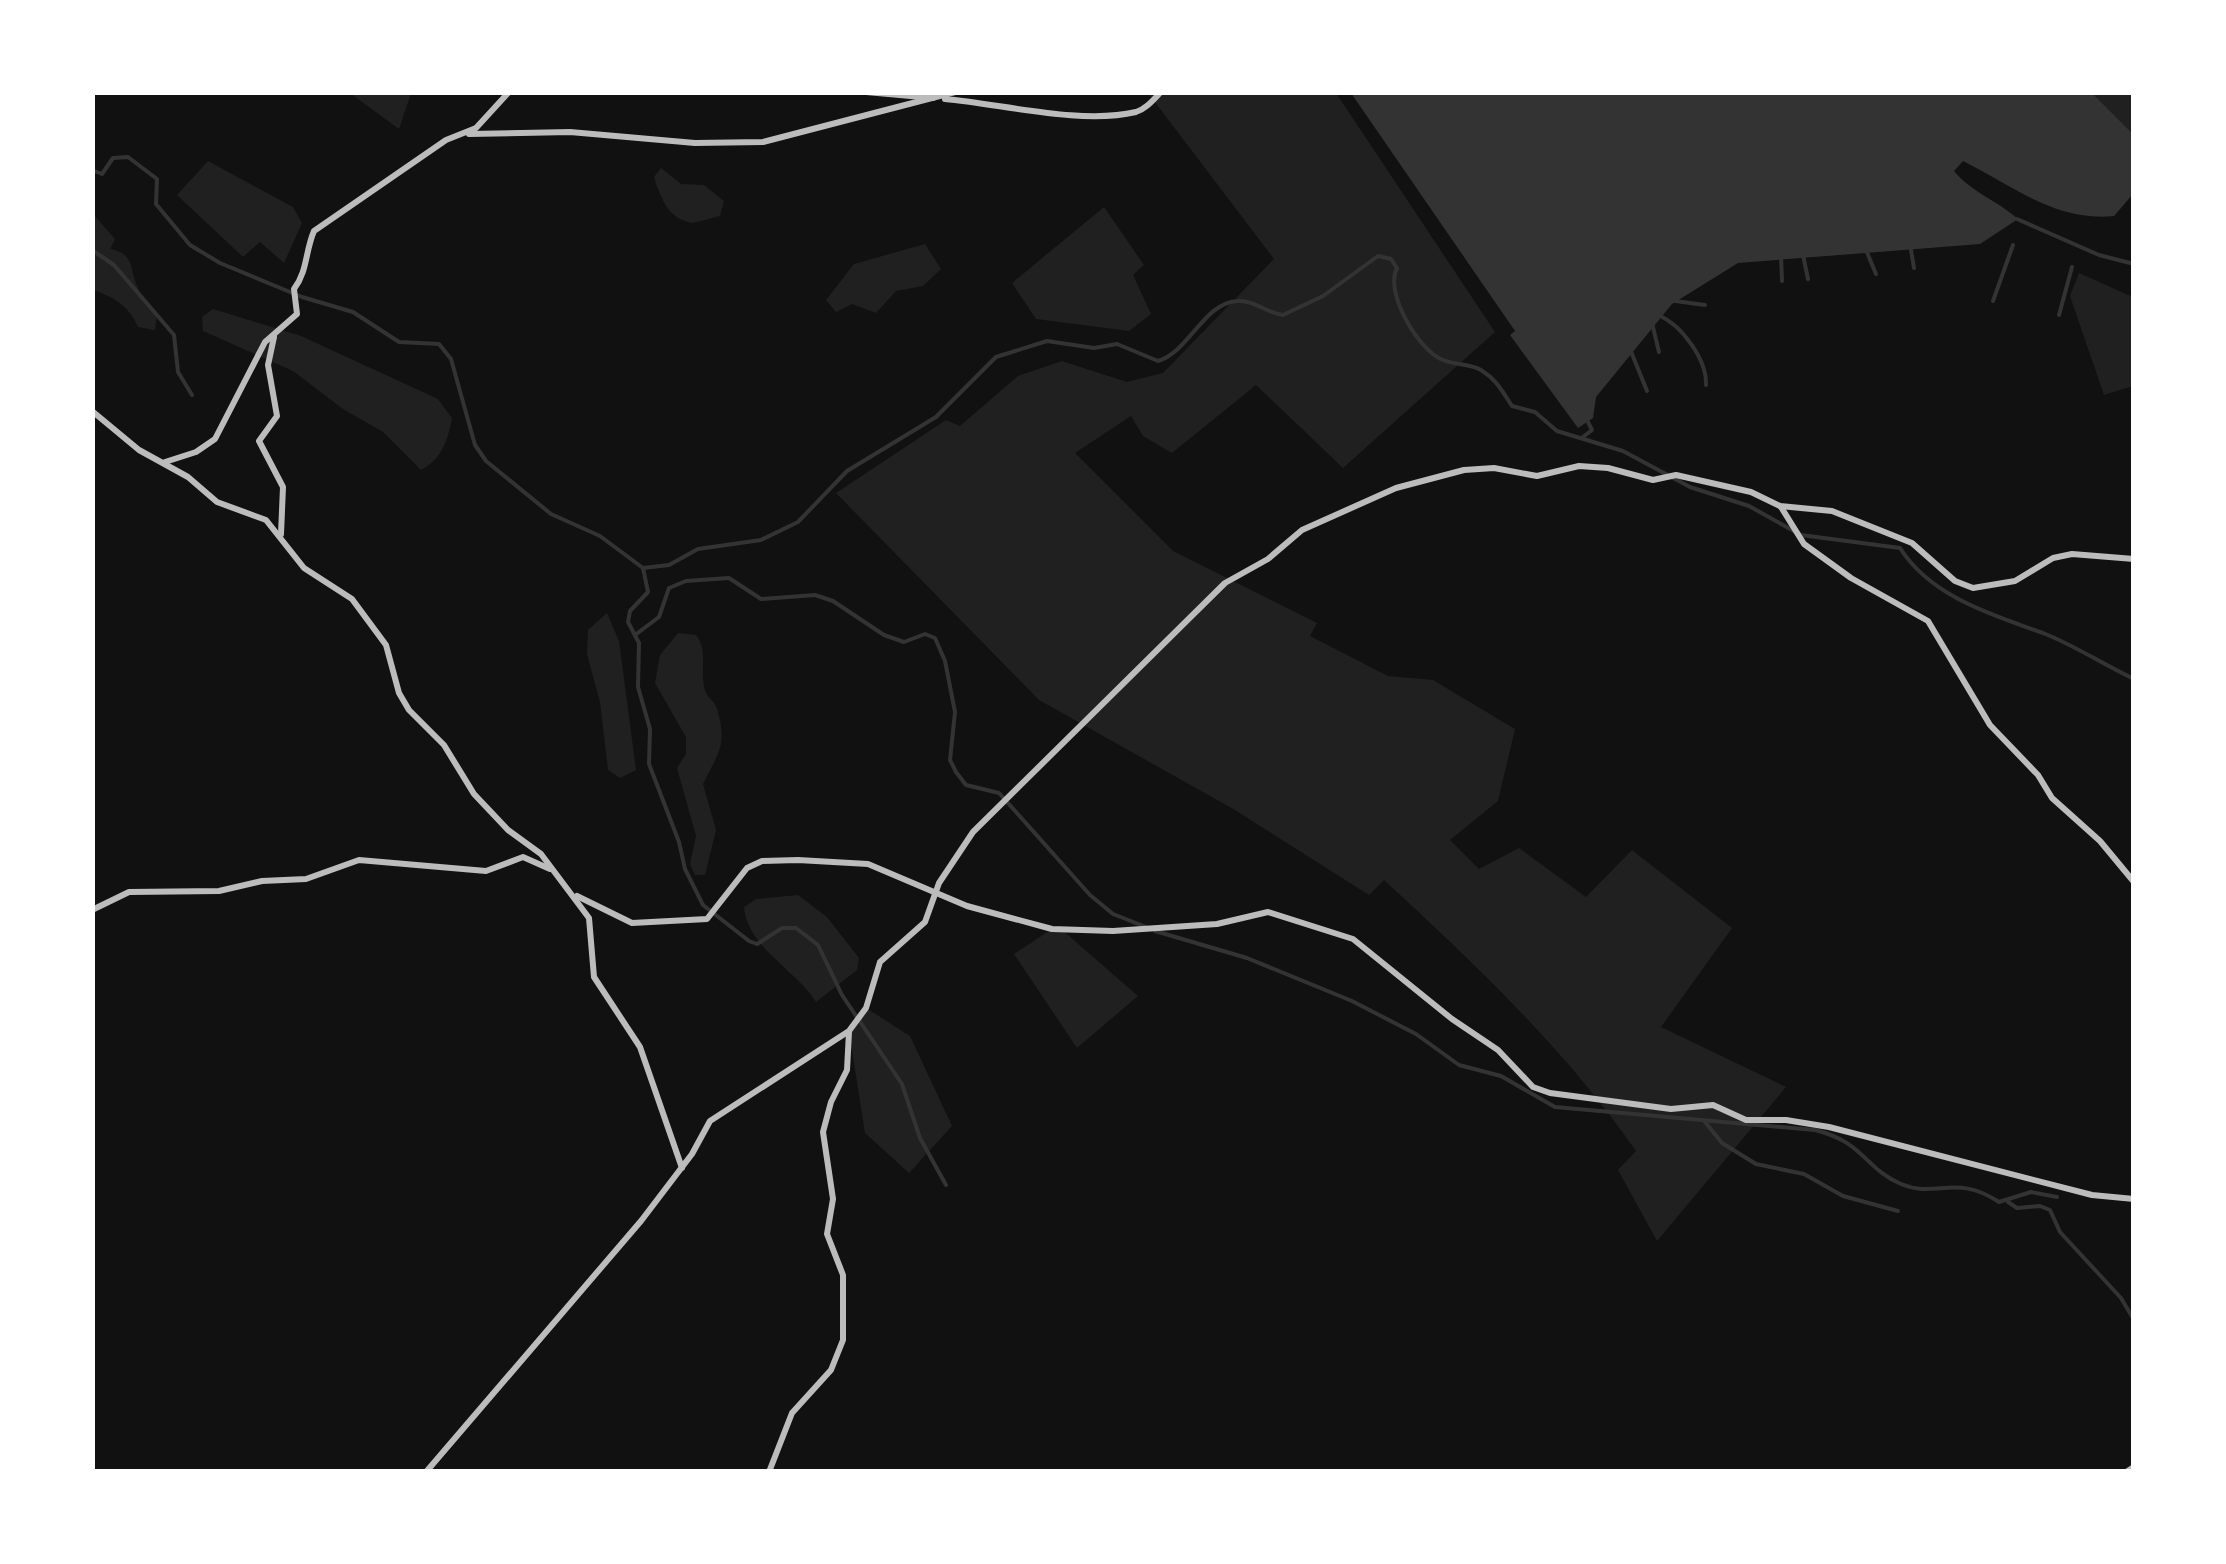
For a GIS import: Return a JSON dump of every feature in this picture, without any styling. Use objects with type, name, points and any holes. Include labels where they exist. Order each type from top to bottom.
[{"type":"street","points":[[467,134],[509,92]]},
{"type":"street","points":[[866,92],[1052,113],[1128,112],[1144,108],[1161,92]]},
{"type":"street","points":[[164,462],[196,452],[215,439],[254,360],[297,314],[294,289],[305,276],[307,248],[314,231],[446,140],[467,134],[570,132],[695,144],[763,142],[956,92]]},
{"type":"street","points":[[274,336],[268,364],[277,416],[259,441],[283,487],[281,534]]},
{"type":"street","points":[[92,411],[139,450],[164,462],[217,502],[266,520],[281,534],[296,561],[352,600],[386,645],[399,693],[409,710],[444,745],[474,794],[577,896],[594,930],[594,977],[640,1048],[682,1168]]},
{"type":"street","points":[[426,1472],[682,1168],[710,1121],[849,1031],[866,1008],[880,962],[925,922],[936,893],[973,832],[1018,793],[1225,583],[1268,559],[1302,530],[1396,488],[1479,469],[1537,476],[1579,466],[1608,468],[1653,480],[1676,475],[1752,492],[1780,506],[1832,511],[1912,542],[1956,582],[1973,588],[2015,581],[2053,558],[2072,554],[2134,560]]},
{"type":"street","points":[[1780,506],[1804,544],[1851,578],[1928,621],[1990,726],[2038,774],[2052,798],[2100,841],[2134,882]]},
{"type":"street","points":[[92,910],[129,892],[219,892],[262,882],[306,880],[345,864],[379,858],[469,871],[486,870],[523,857],[557,873]]},
{"type":"street","points":[[577,896],[632,923],[707,919],[747,868],[762,861],[855,860],[936,893],[1060,929],[1218,924],[1268,912],[1354,939],[1452,1020],[1498,1050],[1533,1086],[1550,1093],[1672,1109],[1713,1106],[1746,1120],[1830,1127],[2092,1196],[2134,1200]]},
{"type":"street","points":[[768,1472],[792,1413],[831,1370],[843,1340],[844,1280],[827,1234],[833,1200],[824,1132],[831,1102],[847,1070],[849,1031]]},
{"type":"shaded area","points":[[350,93],[411,93],[399,129]]},
{"type":"shaded area","points":[[1148,93],[1336,93],[1495,332],[1343,468],[1256,385],[1172,453],[1143,436],[1131,416],[1075,453],[1173,551],[1317,623],[1310,636],[1388,676],[1433,680],[1515,729],[1498,801],[1450,840],[1479,869],[1519,848],[1586,897],[1632,850],[1732,928],[1661,1027],[1786,1087],[1657,1241],[1618,1170],[1636,1151],[1608,1113],[1518,1009],[1384,880],[1369,895],[1235,810],[1039,700],[836,493],[946,420],[960,426],[1018,376],[1062,361],[1127,382],[1163,373],[1274,259]]},
{"type":"shaded area","points":[[1351,93],[2092,93],[2133,134],[2133,194],[2114,216],[2073,213],[2035,200],[1963,161],[1954,171],[2018,219],[1980,244],[1738,263],[1672,304],[1596,397],[1593,418],[1578,428],[1510,335],[1515,331]]},
{"type":"shaded area","points":[[2092,93],[2133,93],[2133,134]]},
{"type":"shaded area","points":[[208,161],[293,207],[302,223],[284,263],[260,242],[243,257],[177,195]]},
{"type":"shaded area","points":[[661,168],[681,184],[704,185],[724,201],[720,216],[693,223],[678,218],[663,200],[654,177]]},
{"type":"shaded area","points":[[1104,207],[1144,265],[1133,275],[1151,314],[1129,331],[1036,319],[1012,283]]},
{"type":"shaded area","points":[[93,214],[115,239],[110,249],[124,254],[130,262],[139,290],[157,314],[155,330],[138,327],[120,303],[93,290]]},
{"type":"shaded area","points":[[925,244],[941,269],[923,286],[896,291],[876,313],[852,304],[836,312],[826,300],[854,264]]},
{"type":"shaded area","points":[[2079,273],[2133,297],[2133,386],[2104,395],[2070,296]]},
{"type":"shaded area","points":[[213,309],[301,336],[438,399],[452,418],[439,455],[421,470],[383,432],[343,409],[293,371],[203,331],[202,317]]},
{"type":"shaded area","points":[[607,613],[619,641],[636,770],[620,778],[608,770],[600,702],[587,654],[588,630]]},
{"type":"shaded area","points":[[678,633],[696,635],[700,641],[705,690],[716,706],[722,732],[720,749],[703,784],[716,830],[705,875],[695,875],[690,864],[696,836],[677,768],[686,754],[686,737],[655,683],[660,655]]},
{"type":"shaded area","points":[[798,895],[827,917],[859,958],[857,970],[816,1002],[763,946],[747,921],[744,907],[756,899]]},
{"type":"shaded area","points":[[1052,929],[1061,929],[1138,996],[1077,1048],[1014,954]]},
{"type":"shaded area","points":[[866,1008],[910,1036],[952,1126],[909,1173],[865,1133],[849,1031]]},
{"type":"waterway","points":[[92,170],[102,174],[113,158],[128,157],[157,179],[156,204],[190,245],[220,263],[302,297],[353,312],[399,342],[439,344],[451,359],[475,445],[486,461],[551,514],[600,536],[643,568],[648,592],[630,611],[628,622],[639,643],[638,687],[650,729],[649,764],[679,842],[685,869],[703,905],[749,941],[757,944],[782,928],[796,928],[818,945],[842,995],[902,1084],[920,1138],[946,1185]]},
{"type":"waterway","points":[[2017,219],[2099,255],[2134,264]]},
{"type":"waterway","points":[[1910,244],[1914,268]]},
{"type":"waterway","points":[[1993,301],[2013,245]]},
{"type":"waterway","points":[[92,250],[114,265],[174,335],[178,372],[192,395]]},
{"type":"waterway","points":[[1866,250],[1876,274]]},
{"type":"waterway","points":[[1781,255],[1782,281]]},
{"type":"waterway","points":[[1803,255],[1808,279]]},
{"type":"waterway","points":[[643,568],[669,565],[698,549],[761,540],[798,522],[847,471],[936,417],[996,357],[1047,341],[1094,348],[1117,344],[1158,361],[1179,348],[1226,303],[1244,301],[1283,315],[1323,296],[1378,256],[1391,259],[1397,268],[1395,292],[1414,334],[1443,360],[1481,370],[1512,406],[1535,412],[1557,431],[1623,451],[1690,487],[1749,506],[1801,535],[1900,548],[1913,565],[1946,592],[2055,638],[2134,679]]},
{"type":"waterway","points":[[2059,315],[2072,267]]},
{"type":"waterway","points":[[1675,301],[1705,305]]},
{"type":"waterway","points":[[1658,315],[1691,344],[1702,365],[1706,385]]},
{"type":"waterway","points":[[1652,323],[1659,352]]},
{"type":"waterway","points":[[1630,349],[1647,391]]},
{"type":"waterway","points":[[1583,437],[1592,430],[1588,422]]},
{"type":"waterway","points":[[635,635],[659,617],[669,588],[686,581],[729,578],[761,599],[815,595],[833,601],[884,635],[904,642],[925,634],[935,638],[945,661],[955,712],[950,760],[956,772],[966,785],[999,793],[1090,895],[1113,914],[1146,927]]},
{"type":"waterway","points":[[1155,931],[1247,958],[1352,1001],[1416,1034],[1459,1065],[1501,1076],[1555,1107],[1815,1130],[1844,1141],[1889,1178],[1914,1188],[1970,1189],[1999,1202],[2031,1192],[2057,1197]]},
{"type":"waterway","points":[[1705,1122],[1722,1143],[1756,1164],[1804,1174],[1843,1196],[1898,1211]]},
{"type":"waterway","points":[[2008,1202],[2017,1208],[2040,1206],[2050,1210],[2060,1232],[2121,1298],[2134,1320]]}]
